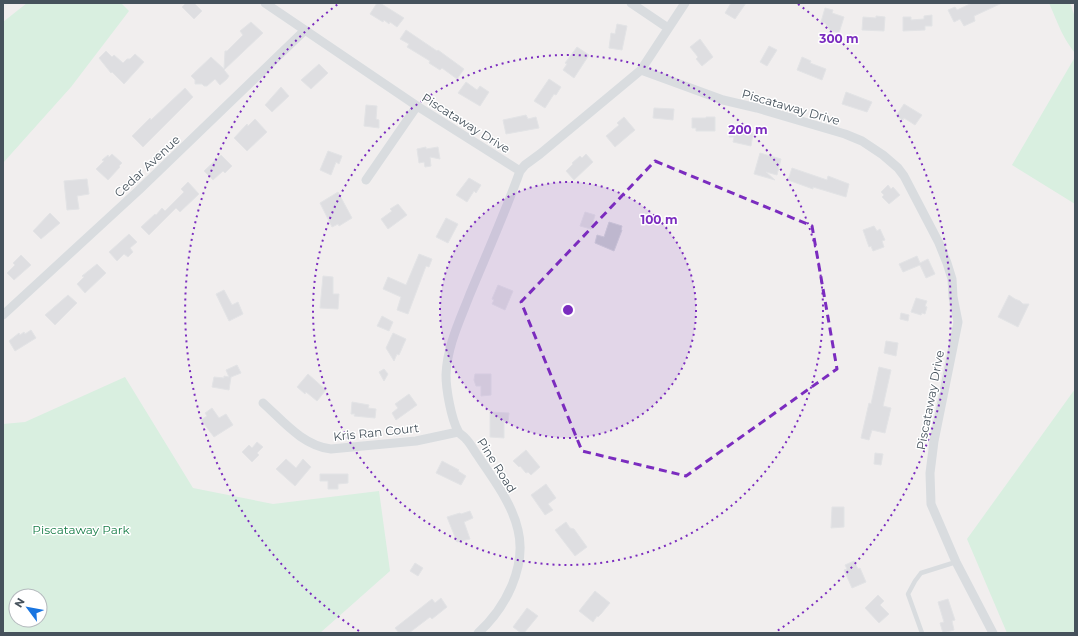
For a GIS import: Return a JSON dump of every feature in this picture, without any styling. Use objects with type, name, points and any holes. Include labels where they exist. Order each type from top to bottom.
[{"type":"street","name":"Piscataway Drive","points":[[265,3],[417,106],[520,171]]},
{"type":"street","points":[[631,3],[668,28]]},
{"type":"street","points":[[520,171],[525,165],[641,70],[685,3]]},
{"type":"street","name":"Cedar Avenue","points":[[3,315],[133,196],[305,30]]},
{"type":"street","name":"Piscataway Drive","points":[[641,70],[723,100],[757,108],[845,134],[862,141],[883,155],[898,168],[904,176],[939,243],[952,279],[953,297],[958,322],[934,441],[930,473],[930,504],[956,562],[994,633]]},
{"type":"street","points":[[366,180],[417,106]]},
{"type":"street","name":"Pine Road","points":[[478,633],[492,618],[504,601],[514,579],[519,558],[520,538],[515,521],[499,487],[466,438],[458,432],[448,395],[446,375],[449,350],[485,256],[512,195],[520,171]]},
{"type":"street","name":"Kris Ran Court","points":[[263,404],[302,438],[321,448],[331,449],[416,441],[458,432]]},
{"type":"lane","points":[[922,633],[908,594],[921,573],[956,562]]},
{"type":"highlighted area","points":[[655,161],[812,226],[837,369],[686,476],[582,451],[521,302]]},
{"type":"green space","points":[[27,3],[121,3],[129,11],[71,87],[3,163],[3,22]]},
{"type":"green space","points":[[1049,3],[1070,3],[1075,17],[1075,53],[1063,35]]},
{"type":"green space","points":[[1075,57],[1075,204],[1012,165]]},
{"type":"green space","name":"Piscataway Park","points":[[125,377],[193,488],[273,504],[379,491],[390,571],[320,633],[3,633],[3,424],[25,422]]},
{"type":"green space","points":[[1075,389],[1075,633],[1007,633],[967,539]]},
{"type":"building","points":[[186,3],[194,3],[202,11],[194,19],[182,7]]},
{"type":"building","points":[[377,3],[380,3],[404,18],[397,27],[390,22],[389,24],[384,20],[383,22],[370,14]]},
{"type":"building","points":[[731,3],[746,3],[735,19],[725,13]]},
{"type":"building","points":[[972,3],[1002,3],[974,16],[975,21],[964,26],[960,19],[954,22],[948,10],[955,7],[957,10]]},
{"type":"building","points":[[825,8],[833,10],[832,13],[844,17],[839,33],[830,30],[825,23],[821,22]]},
{"type":"building","points":[[932,15],[932,26],[925,26],[925,30],[903,31],[903,17],[911,17],[911,20],[924,19],[924,16]]},
{"type":"building","points":[[876,16],[885,17],[884,31],[862,30],[863,17],[876,18]]},
{"type":"building","points":[[251,22],[263,33],[224,70],[229,76],[227,79],[220,85],[215,79],[207,86],[195,84],[195,80],[191,76],[211,57],[224,69],[225,51],[227,51],[243,35],[240,31]]},
{"type":"building","points":[[617,24],[627,26],[622,50],[609,48],[611,33],[615,34]]},
{"type":"building","points":[[406,30],[437,51],[438,50],[464,69],[457,79],[442,68],[440,70],[429,63],[430,61],[407,47],[409,44],[400,39]]},
{"type":"building","points":[[700,39],[713,57],[702,66],[696,59],[698,57],[690,47]]},
{"type":"building","points":[[769,46],[777,50],[767,66],[760,62]]},
{"type":"building","points":[[577,47],[589,55],[574,78],[563,70],[567,64],[565,63]]},
{"type":"building","points":[[106,51],[112,57],[114,55],[123,63],[135,54],[144,62],[124,84],[112,72],[111,73],[99,58]]},
{"type":"building","points":[[802,57],[811,61],[810,63],[826,69],[822,80],[797,70]]},
{"type":"building","points":[[319,64],[328,73],[311,89],[301,80]]},
{"type":"building","points":[[549,79],[561,87],[556,95],[554,94],[545,108],[534,101]]},
{"type":"building","points":[[466,82],[477,90],[480,86],[489,92],[480,106],[458,93]]},
{"type":"building","points":[[281,87],[289,96],[272,112],[265,105]]},
{"type":"building","points":[[185,88],[193,97],[143,147],[132,136],[150,118],[151,120]]},
{"type":"building","points":[[846,92],[872,102],[867,112],[842,104]]},
{"type":"building","points":[[904,104],[922,115],[915,125],[904,118],[903,120],[896,116]]},
{"type":"building","points":[[366,105],[377,106],[376,119],[379,120],[379,128],[364,126]]},
{"type":"building","points":[[654,108],[674,109],[673,120],[653,118]]},
{"type":"building","points":[[526,115],[528,119],[536,117],[539,128],[506,134],[503,120]]},
{"type":"building","points":[[624,117],[635,130],[615,147],[606,136],[619,125],[617,123]]},
{"type":"building","points":[[715,117],[715,131],[696,131],[696,128],[692,128],[692,118]]},
{"type":"building","points":[[255,119],[267,132],[247,151],[234,138],[247,124],[248,126]]},
{"type":"building","points":[[731,127],[740,128],[739,132],[753,134],[751,146],[733,142],[734,137],[729,137]]},
{"type":"building","points":[[426,147],[426,149],[438,147],[440,159],[430,157],[431,166],[425,167],[424,162],[419,163],[417,149]]},
{"type":"building","points":[[328,151],[342,156],[339,164],[336,162],[331,175],[320,170]]},
{"type":"building","points":[[760,153],[781,159],[777,175],[766,172],[775,180],[754,174]]},
{"type":"building","points":[[112,154],[122,163],[108,180],[96,169],[104,161],[102,160],[108,155],[109,157]]},
{"type":"building","points":[[586,154],[593,162],[574,180],[566,171],[580,156],[582,158]]},
{"type":"building","points":[[221,155],[232,166],[225,173],[223,171],[213,180],[204,171]]},
{"type":"building","points":[[792,168],[827,180],[828,176],[849,184],[846,197],[813,187],[813,189],[788,180]]},
{"type":"building","points":[[469,178],[481,185],[476,193],[474,191],[467,202],[456,195]]},
{"type":"building","points":[[87,179],[89,194],[77,196],[79,209],[67,210],[64,181]]},
{"type":"building","points":[[188,182],[199,194],[180,212],[176,208],[149,235],[141,227],[162,208],[165,211],[184,192],[181,189]]},
{"type":"building","points":[[888,185],[891,189],[893,187],[900,195],[889,204],[882,197],[884,195],[881,192]]},
{"type":"building","points":[[338,192],[352,218],[339,226],[338,224],[332,227],[320,203]]},
{"type":"building","points":[[398,204],[407,215],[388,229],[381,219],[392,211],[390,209]]},
{"type":"building","points":[[585,212],[595,215],[591,229],[580,226]]},
{"type":"building","points":[[50,213],[60,223],[41,239],[33,231]]},
{"type":"building","points":[[446,218],[458,224],[448,243],[436,237]]},
{"type":"building","points":[[609,222],[622,226],[622,230],[614,251],[595,243],[597,235],[604,237]]},
{"type":"building","points":[[874,226],[877,231],[880,229],[885,240],[882,241],[884,247],[873,251],[871,246],[869,247],[863,230]]},
{"type":"building","points":[[129,234],[137,242],[130,248],[133,252],[128,257],[124,254],[117,261],[109,252]]},
{"type":"building","points":[[419,254],[432,259],[429,267],[426,266],[408,314],[397,310],[401,297],[383,289],[388,277],[406,285]]},
{"type":"building","points":[[21,255],[31,265],[14,280],[7,273],[15,265],[13,263]]},
{"type":"building","points":[[917,256],[920,263],[928,259],[935,274],[926,278],[920,265],[903,272],[899,264]]},
{"type":"building","points":[[97,264],[106,273],[85,293],[77,284],[84,277],[82,276]]},
{"type":"building","points":[[323,276],[333,277],[333,294],[339,294],[338,309],[320,308]]},
{"type":"building","points":[[498,285],[513,291],[505,310],[492,304],[494,300],[492,299]]},
{"type":"building","points":[[224,290],[232,305],[238,302],[243,314],[229,321],[216,294]]},
{"type":"building","points":[[68,295],[77,303],[55,325],[45,315]]},
{"type":"building","points":[[1009,295],[1023,304],[1029,304],[1018,327],[998,317]]},
{"type":"building","points":[[916,298],[927,301],[925,306],[927,307],[925,314],[922,313],[921,315],[911,312]]},
{"type":"building","points":[[901,313],[909,315],[908,321],[900,319]]},
{"type":"building","points":[[382,316],[393,322],[389,331],[377,326]]},
{"type":"building","points":[[31,330],[36,338],[15,351],[9,341],[19,333],[20,335],[24,332],[25,334]]},
{"type":"building","points":[[393,333],[406,339],[399,355],[397,354],[394,361],[386,348]]},
{"type":"building","points":[[886,341],[898,343],[896,356],[884,353]]},
{"type":"building","points":[[237,365],[241,373],[231,377],[229,390],[212,387],[214,377],[229,377],[226,370]]},
{"type":"building","points":[[879,367],[891,370],[883,406],[891,408],[885,433],[872,430],[869,440],[861,438],[869,403],[871,404]]},
{"type":"building","points":[[384,369],[388,374],[384,381],[379,372]]},
{"type":"building","points":[[308,374],[326,390],[317,401],[297,387]]},
{"type":"building","points":[[475,374],[491,374],[491,395],[481,396],[481,386],[476,386],[474,380]]},
{"type":"building","points":[[409,394],[417,405],[396,420],[392,413],[398,408],[395,404]]},
{"type":"building","points":[[352,402],[369,405],[368,408],[376,409],[375,418],[354,416],[355,414],[351,414]]},
{"type":"building","points":[[212,408],[219,418],[226,414],[233,425],[214,437],[201,420],[207,416],[205,413]]},
{"type":"building","points":[[490,412],[509,413],[508,422],[504,422],[504,438],[490,437]]},
{"type":"building","points":[[257,442],[263,447],[257,453],[259,455],[252,462],[242,452],[249,445],[252,448]]},
{"type":"building","points":[[526,450],[540,467],[531,475],[528,472],[526,473],[513,461]]},
{"type":"building","points":[[875,453],[883,454],[881,465],[874,464]]},
{"type":"building","points":[[286,459],[296,468],[303,459],[311,467],[295,486],[276,469]]},
{"type":"building","points":[[442,461],[459,470],[458,471],[466,476],[461,485],[436,473]]},
{"type":"building","points":[[320,474],[348,474],[348,483],[338,484],[338,489],[328,489],[328,481],[320,481]]},
{"type":"building","points":[[546,484],[556,498],[548,504],[553,510],[545,515],[531,495]]},
{"type":"building","points":[[832,507],[844,507],[844,527],[831,528]]},
{"type":"building","points":[[470,511],[473,518],[464,522],[470,539],[457,542],[447,517]]},
{"type":"building","points":[[566,522],[570,528],[574,529],[587,547],[575,556],[555,530]]},
{"type":"building","points":[[854,561],[858,569],[860,568],[866,582],[852,588],[844,570],[847,569],[845,565]]},
{"type":"building","points":[[415,563],[423,568],[418,576],[410,571]]},
{"type":"building","points":[[595,591],[610,603],[593,622],[579,611]]},
{"type":"building","points":[[878,595],[884,601],[880,605],[889,614],[879,623],[865,608]]},
{"type":"building","points":[[441,598],[447,607],[432,619],[430,617],[409,633],[399,633],[395,628],[432,599],[435,603]]},
{"type":"building","points":[[948,599],[955,620],[952,621],[954,630],[943,633],[940,623],[944,622],[938,602]]},
{"type":"building","points":[[527,608],[538,616],[524,633],[521,633],[513,627]]}]
